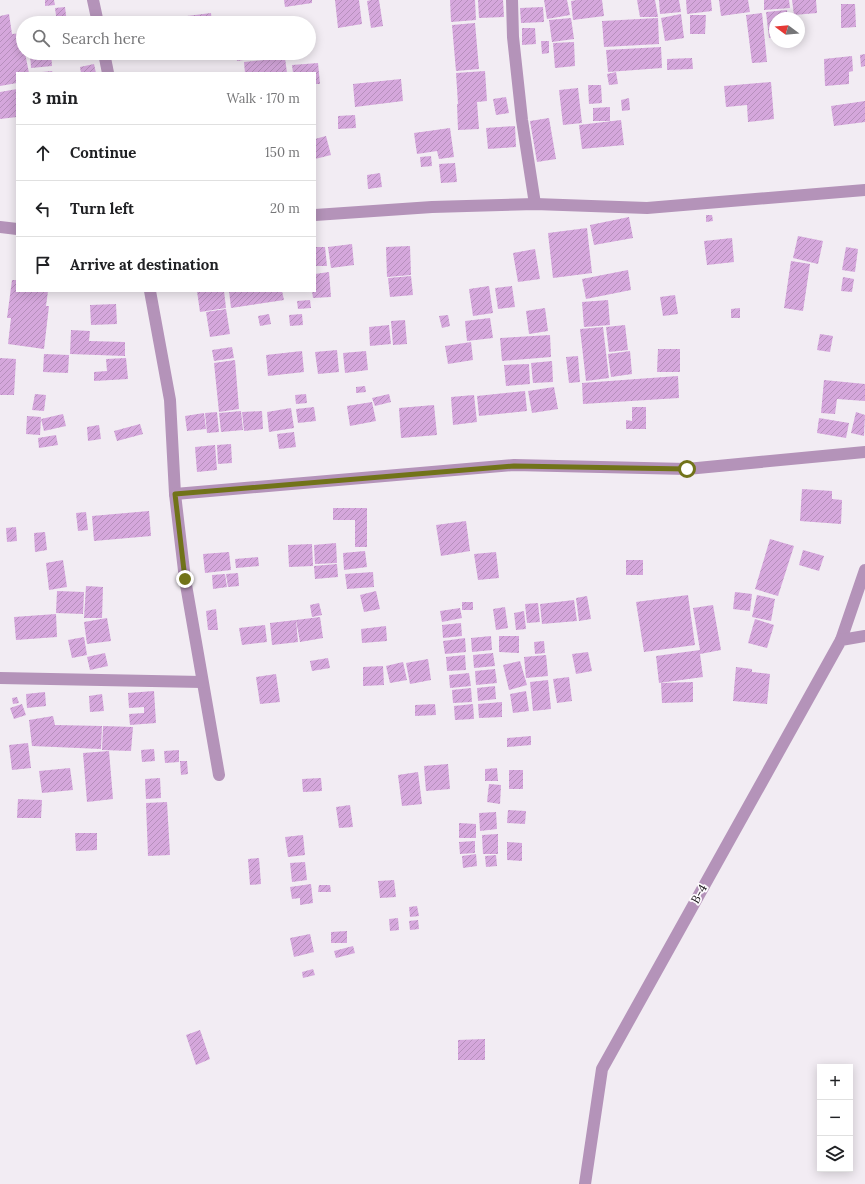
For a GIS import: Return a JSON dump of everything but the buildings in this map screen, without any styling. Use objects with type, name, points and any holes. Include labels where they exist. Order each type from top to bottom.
[{"type":"street","points":[[93,0],[96,16]]},
{"type":"street","points":[[512,0],[514,52],[522,120],[535,204]]},
{"type":"street","points":[[105,60],[108,72]]},
{"type":"street","points":[[316,215],[432,207],[535,204],[647,208],[865,190]]},
{"type":"street","points":[[0,227],[16,229]]},
{"type":"street","points":[[150,292],[170,400],[175,494],[185,579],[219,775]]},
{"type":"street","points":[[175,494],[514,466],[687,469],[865,452]]},
{"type":"street","name":"B-4","points":[[585,1184],[602,1069],[841,640],[865,570]]},
{"type":"street","points":[[841,640],[865,636]]},
{"type":"street","points":[[0,678],[202,682]]},
{"type":"route","points":[[185,579],[175,494],[514,466],[687,469]]}]
